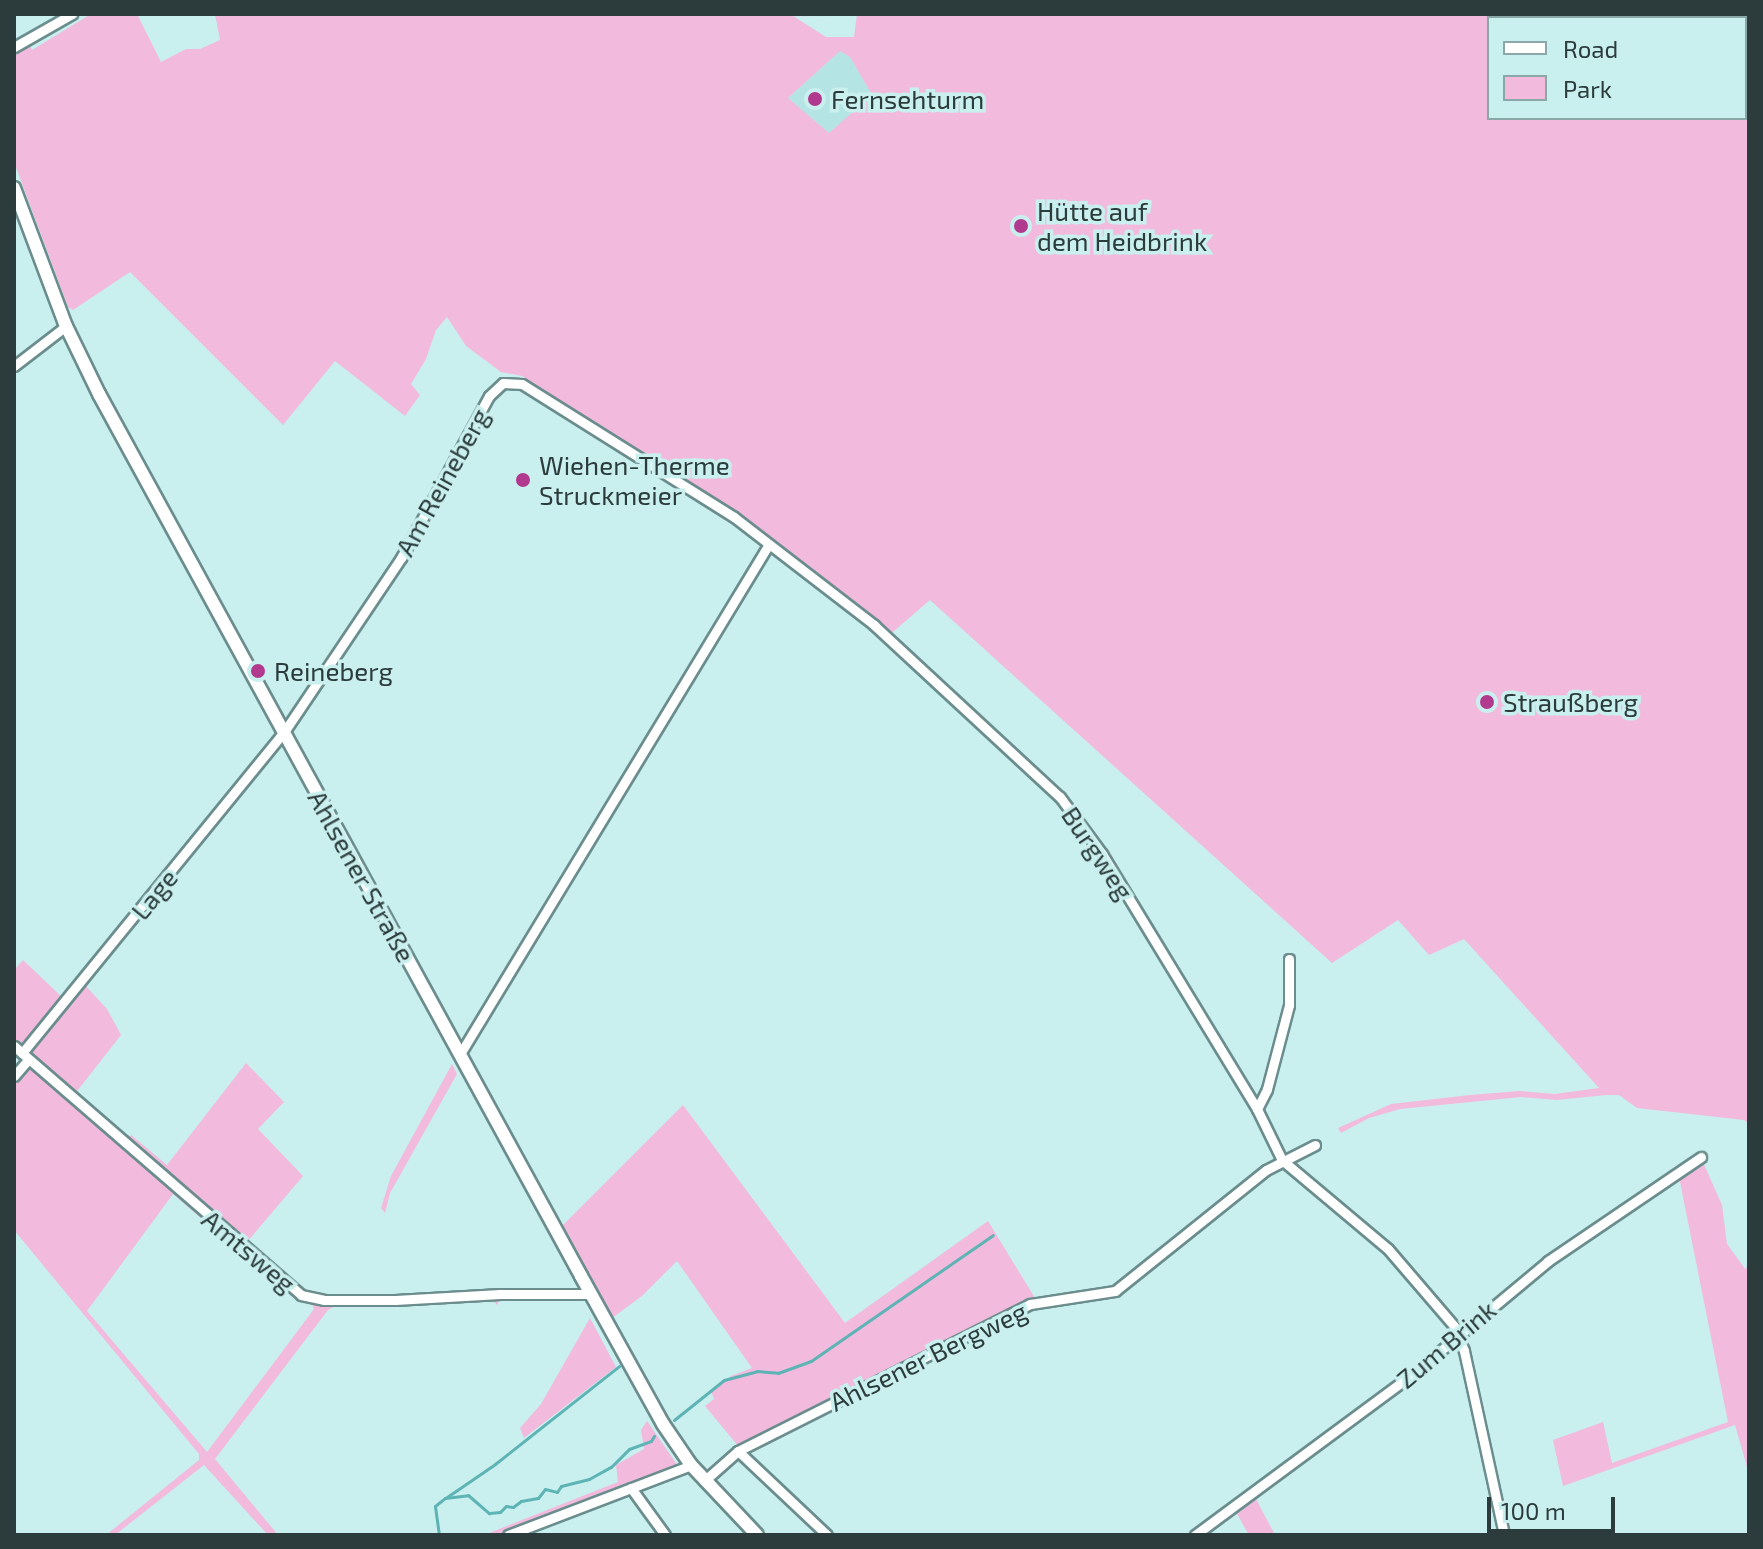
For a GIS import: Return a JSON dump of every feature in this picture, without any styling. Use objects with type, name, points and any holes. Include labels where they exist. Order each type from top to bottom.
[{"type":"main road","name":"Ahlsener Straße","points":[[14,188],[66,326],[99,394],[591,1294],[663,1424],[691,1465],[757,1535]]},
{"type":"street","points":[[14,47],[72,14]]},
{"type":"street","points":[[14,366],[66,326]]},
{"type":"street","name":"Am Reineberg","points":[[284,732],[401,558],[478,413],[503,383],[522,384],[734,517],[874,625],[886,640]]},
{"type":"street","points":[[460,1054],[769,544]]},
{"type":"street","name":"Burgweg","points":[[886,640],[1060,797],[1078,818],[1257,1109],[1282,1160],[1388,1249],[1447,1316],[1458,1336],[1504,1535]]},
{"type":"street","name":"Lage","points":[[14,1076],[21,1053],[284,732]]},
{"type":"street","points":[[1257,1109],[1267,1089],[1289,1005],[1289,959]]},
{"type":"street","name":"Amtsweg","points":[[21,1053],[301,1295],[324,1300],[395,1300],[500,1294],[591,1294]]},
{"type":"street","name":"Ahlsener Bergweg","points":[[704,1481],[738,1451],[1030,1304],[1115,1291],[1282,1160],[1315,1145]]},
{"type":"street","name":"Zum Brink","points":[[1195,1535],[1458,1336],[1548,1261],[1701,1157]]},
{"type":"street","points":[[738,1451],[827,1535]]},
{"type":"street","points":[[508,1535],[531,1531],[691,1465]]},
{"type":"street","points":[[631,1488],[665,1535]]},
{"type":"shaded area","points":[[840,51],[850,57],[872,95],[829,134],[788,98]]},
{"type":"green space","points":[[91,14],[137,14],[161,62],[186,49],[200,49],[220,40],[215,14],[790,14],[826,37],[854,37],[857,14],[1749,14],[1749,1124],[1744,1120],[1637,1108],[1619,1095],[1606,1095],[1557,1100],[1521,1097],[1400,1109],[1369,1118],[1341,1133],[1338,1128],[1391,1104],[1519,1091],[1555,1094],[1599,1088],[1464,939],[1429,955],[1398,920],[1332,963],[930,600],[887,637],[876,624],[675,479],[522,376],[501,372],[466,346],[447,317],[436,330],[426,359],[411,384],[420,395],[405,416],[335,361],[283,425],[130,272],[73,310],[68,307],[14,162],[14,51],[28,42],[32,50]],"holes":[[[840,51],[850,57],[872,95],[829,133],[788,98]]]},
{"type":"green space","points":[[23,960],[66,1001],[83,983],[107,1009],[121,1035],[74,1095],[126,1138],[131,1135],[167,1165],[246,1063],[284,1102],[258,1129],[303,1176],[242,1248],[291,1291],[324,1302],[505,1290],[497,1305],[492,1299],[338,1304],[328,1310],[215,1459],[278,1535],[268,1535],[204,1465],[115,1535],[106,1535],[199,1460],[199,1454],[14,1230],[14,1078],[32,1059],[14,1040],[14,970]],"holes":[[[173,1194],[289,1294],[312,1304],[314,1309],[207,1452],[87,1311]]]},
{"type":"green space","points":[[452,1064],[457,1074],[390,1193],[385,1213],[381,1208],[391,1176]]},
{"type":"green space","points":[[683,1105],[845,1323],[988,1221],[1035,1298],[739,1447],[705,1406],[714,1399],[711,1392],[731,1376],[752,1368],[677,1261],[642,1296],[612,1318],[563,1225]]},
{"type":"green space","points":[[1702,1160],[1722,1205],[1727,1244],[1746,1270],[1749,1256],[1749,1474],[1735,1425],[1563,1486],[1553,1440],[1603,1422],[1612,1463],[1728,1422],[1679,1177]]},
{"type":"green space","points":[[590,1318],[616,1367],[524,1438],[520,1428],[541,1404]]},
{"type":"green space","points":[[647,1421],[678,1466],[501,1535],[484,1535],[618,1482],[616,1465],[644,1449],[641,1430]]},
{"type":"green space","points":[[1256,1499],[1275,1535],[1249,1535],[1237,1514]]},
{"type":"waterway","points":[[674,1420],[724,1380],[757,1371],[778,1373],[811,1361],[993,1235]]},
{"type":"waterway","points":[[447,1497],[495,1464],[619,1366]]},
{"type":"waterway","points":[[439,1535],[435,1506],[445,1498],[468,1495],[489,1513],[500,1512],[506,1506],[513,1507],[521,1501],[538,1498],[545,1489],[557,1492],[561,1486],[589,1479],[611,1467],[629,1449],[651,1441],[654,1436]]},
{"type":"place","name":"Fernsehturm","points":[[815,99]]},
{"type":"place","name":"Hütte auf dem Heidbrink","points":[[1021,226]]},
{"type":"place","name":"Wiehen-Therme Struckmeier","points":[[523,480]]},
{"type":"place","name":"Reineberg","points":[[258,671]]},
{"type":"place","name":"Straußberg","points":[[1487,702]]}]
